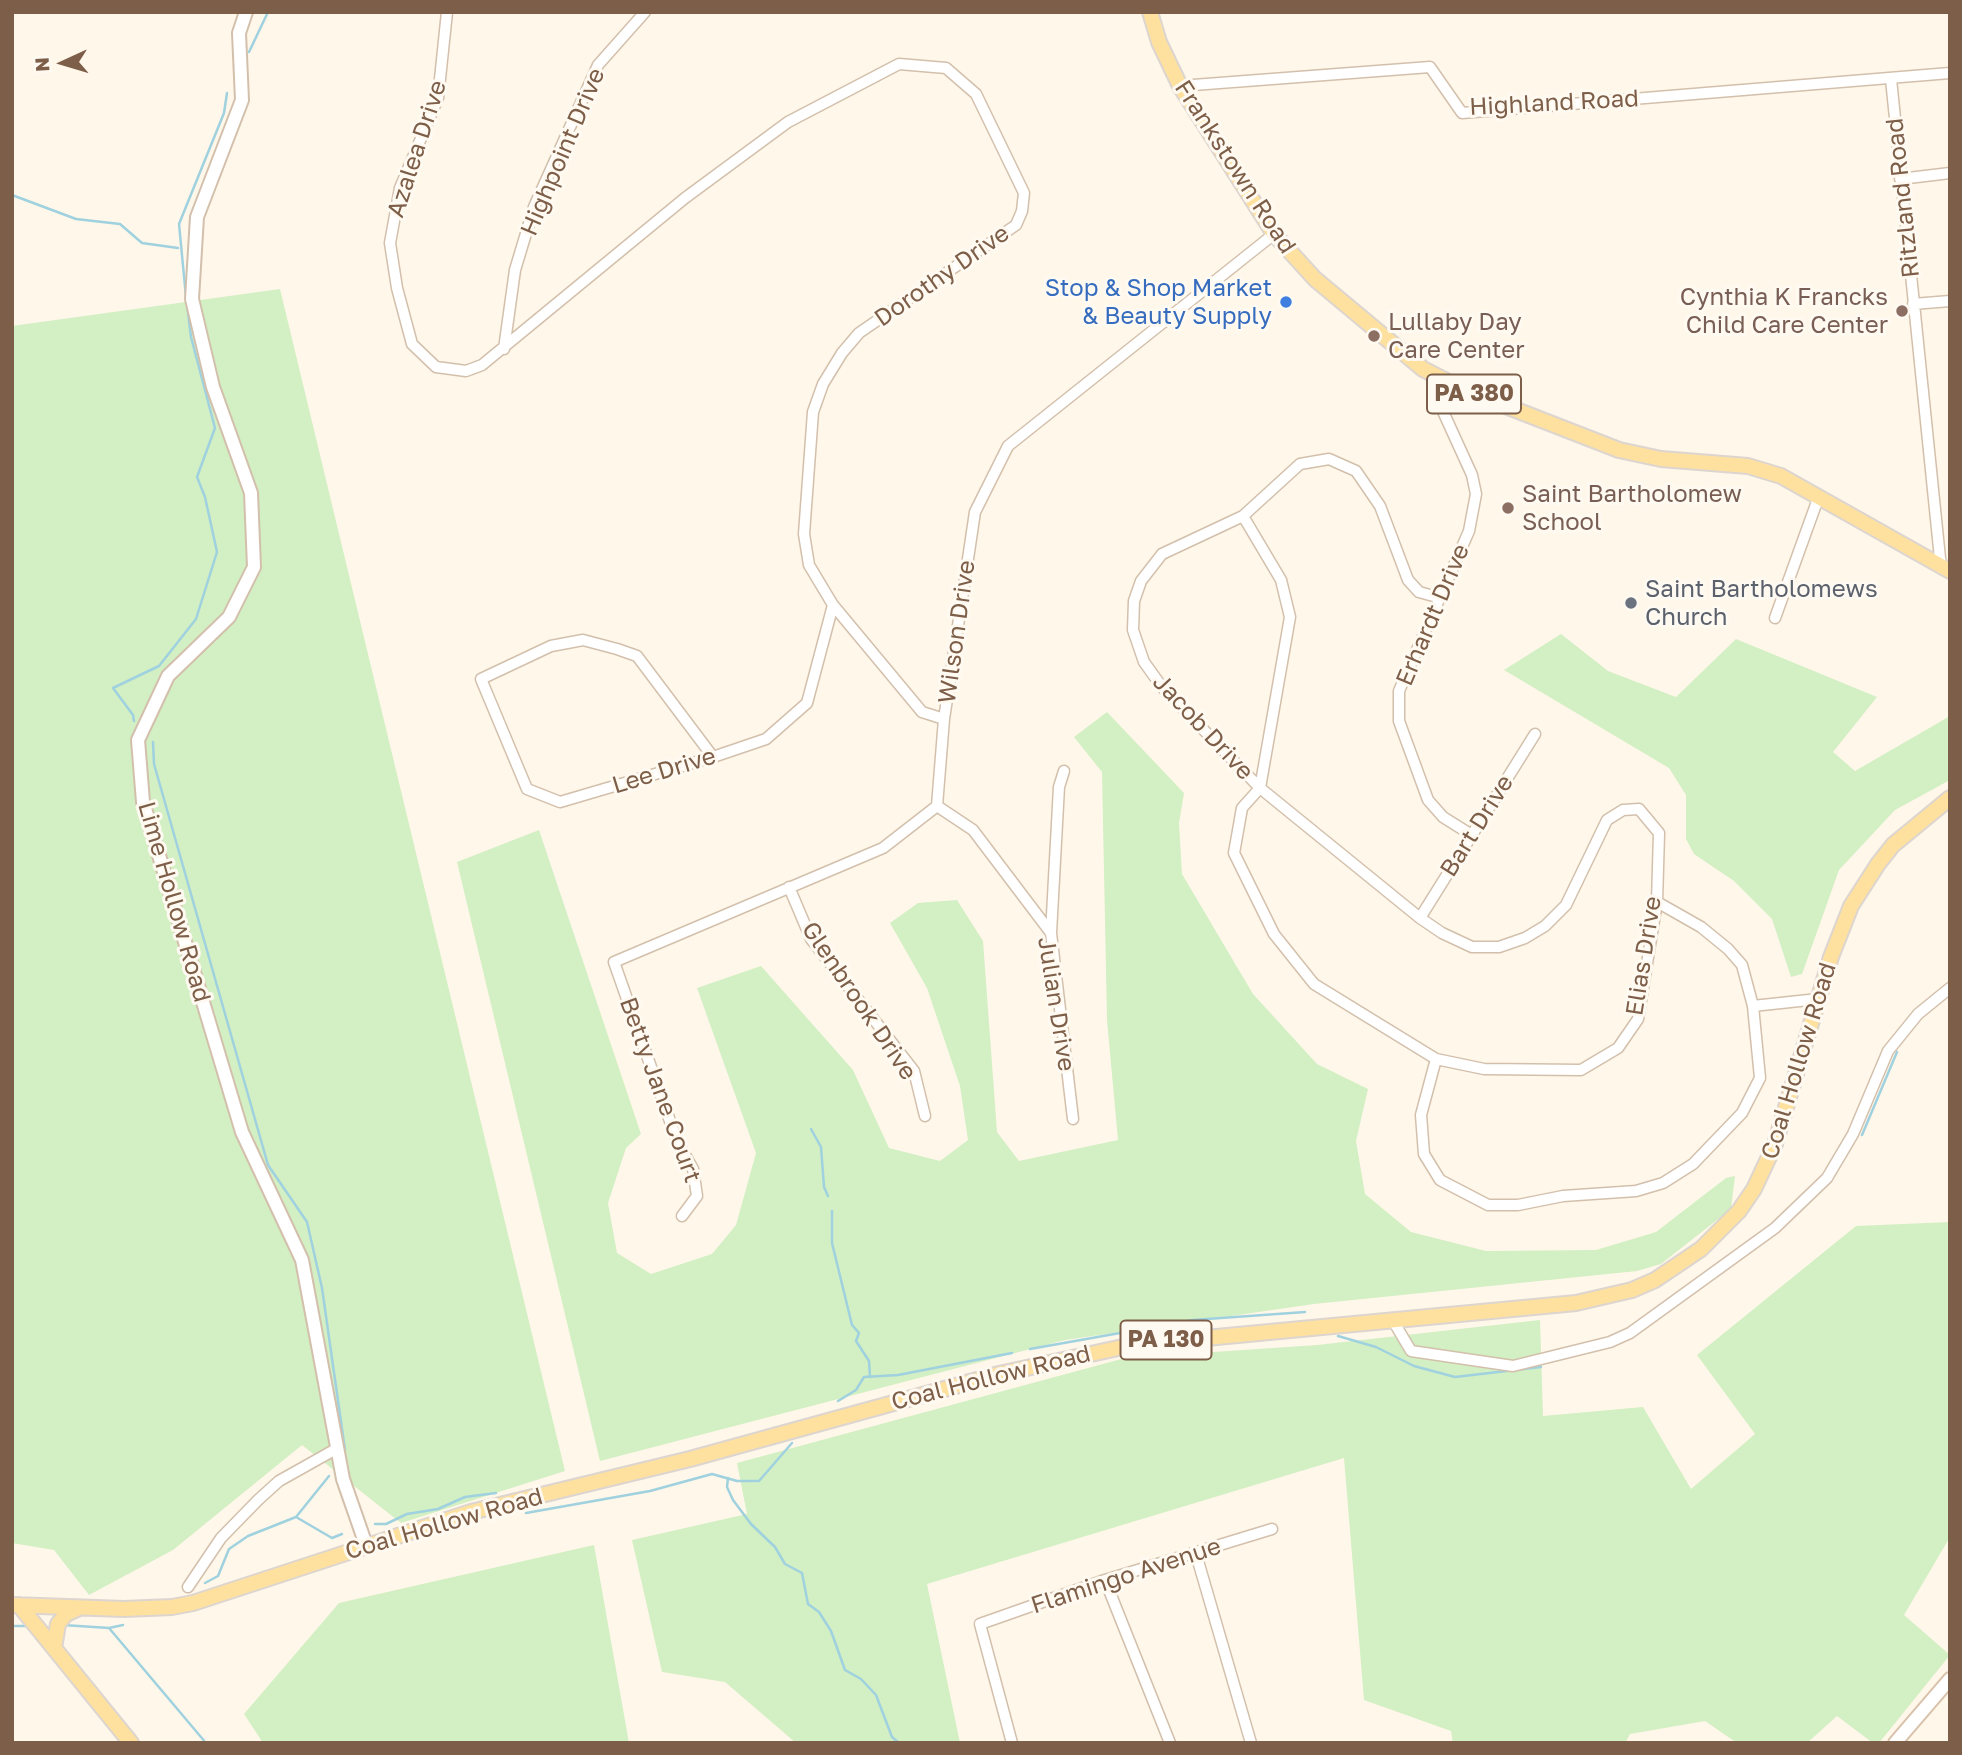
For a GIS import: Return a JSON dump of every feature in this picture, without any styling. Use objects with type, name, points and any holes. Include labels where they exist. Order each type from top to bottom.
[{"type":"main road","name":"Frankstown Road","points":[[1150,12],[1159,42],[1180,86],[1274,234],[1315,279],[1415,363],[1437,378],[1611,448],[1661,459],[1748,466],[1781,476],[1945,570]]},
{"type":"main road","name":"Coal Hollow Road","points":[[14,1602],[79,1607],[152,1608],[193,1603],[366,1545],[515,1500],[690,1460],[873,1407],[1083,1355],[1186,1338],[1590,1300],[1632,1290],[1677,1267],[1701,1249],[1739,1211],[1765,1168],[1840,932],[1862,887],[1893,845],[1950,798]]},
{"type":"main road","points":[[14,1602],[131,1743]]},
{"type":"main road","points":[[54,1648],[59,1624],[79,1607]]},
{"type":"street","name":"Lime Hollow Road","points":[[246,12],[239,33],[242,100],[197,217],[192,299],[213,387],[251,493],[254,567],[229,617],[168,676],[138,740],[143,802],[242,1132],[302,1260],[336,1449],[366,1545]]},
{"type":"street","name":"Azalea Drive","points":[[447,12],[438,98],[400,188],[392,219],[390,243],[397,288],[412,344],[436,367],[466,371],[504,349]]},
{"type":"street","name":"Highpoint Drive","points":[[504,349],[515,270],[534,207],[598,65],[641,13]]},
{"type":"street","name":"Dorothy Drive","points":[[504,349],[685,198],[788,122],[899,64],[946,68],[976,94],[1024,193],[1022,211],[1016,225],[859,333],[842,353],[823,384],[813,412],[804,534],[808,565],[834,605],[922,712],[944,719]]},
{"type":"street","name":"Highland Road","points":[[1180,86],[1430,67],[1462,113],[1950,74]]},
{"type":"street","name":"Ritzland Road","points":[[1891,79],[1913,304],[1945,570]]},
{"type":"street","points":[[1900,179],[1950,173]]},
{"type":"street","name":"Wilson Drive","points":[[937,806],[944,719],[975,512],[1008,446],[1274,234]]},
{"type":"street","points":[[1913,304],[1950,300]]},
{"type":"street","name":"Erhardt Drive","points":[[1437,378],[1441,407],[1472,475],[1476,494],[1469,531],[1451,573],[1437,597],[1399,691],[1399,721],[1428,800],[1443,817],[1470,834]]},
{"type":"street","name":"Jacob Drive","points":[[1260,788],[1162,687],[1144,662],[1133,630],[1134,601],[1141,580],[1162,554],[1243,516],[1300,464],[1329,459],[1356,471],[1380,506],[1408,580],[1419,592],[1437,597]]},
{"type":"street","points":[[1775,618],[1819,496]]},
{"type":"street","points":[[1243,516],[1281,580],[1290,617],[1260,788]]},
{"type":"street","name":"Lee Drive","points":[[713,757],[637,656],[617,649],[583,640],[551,646],[481,679],[527,789],[560,802],[713,757],[766,740],[807,703],[834,605]]},
{"type":"street","name":"Bart Drive","points":[[1420,918],[1470,834],[1535,734]]},
{"type":"street","points":[[1051,933],[1059,787],[1064,771]]},
{"type":"street","name":"Elias Drive","points":[[1260,788],[1420,918],[1442,933],[1472,947],[1499,947],[1525,938],[1545,926],[1566,905],[1607,820],[1623,810],[1639,809],[1660,833],[1657,902],[1638,1019],[1618,1048],[1581,1070],[1484,1069],[1436,1059],[1314,984],[1275,934],[1234,853],[1242,807],[1260,788]]},
{"type":"street","points":[[789,887],[883,848],[937,806]]},
{"type":"street","name":"Julian Drive","points":[[937,806],[973,830],[1051,933],[1073,1119]]},
{"type":"street","name":"Betty Jane Court","points":[[682,1216],[697,1196],[693,1169],[677,1141],[614,962],[789,887]]},
{"type":"street","name":"Glenbrook Drive","points":[[789,887],[811,939],[914,1072],[925,1116]]},
{"type":"street","points":[[1436,1059],[1421,1115],[1424,1154],[1440,1180],[1488,1205],[1518,1205],[1563,1196],[1636,1191],[1663,1183],[1693,1164],[1741,1113],[1759,1078],[1753,1006],[1742,965],[1728,949],[1694,922],[1657,902]]},
{"type":"street","points":[[1392,1318],[1412,1351],[1513,1366],[1610,1342],[1630,1333],[1775,1228],[1827,1178],[1853,1134],[1888,1051],[1919,1014],[1950,988]]},
{"type":"street","points":[[1753,1006],[1818,999]]},
{"type":"street","points":[[188,1587],[221,1538],[244,1513],[279,1481],[336,1449]]},
{"type":"street","name":"Flamingo Avenue","points":[[1012,1743],[980,1625],[1105,1580],[1272,1529]]},
{"type":"street","points":[[1196,1554],[1251,1743]]},
{"type":"street","points":[[1105,1580],[1170,1743]]},
{"type":"street","points":[[1895,1743],[1950,1679]]},
{"type":"green space","points":[[280,289],[565,1471],[401,1523],[302,1445],[173,1550],[89,1595],[54,1550],[12,1543],[12,326]]},
{"type":"green space","points":[[1561,634],[1608,671],[1676,697],[1736,639],[1877,697],[1833,752],[1855,771],[1950,716],[1950,780],[1895,810],[1839,870],[1802,974],[1791,977],[1772,919],[1734,881],[1694,854],[1686,839],[1686,795],[1669,768],[1504,670]]},
{"type":"green space","points":[[1107,712],[1184,793],[1179,823],[1182,874],[1253,994],[1317,1064],[1368,1089],[1356,1141],[1365,1194],[1411,1232],[1486,1251],[1596,1250],[1656,1232],[1726,1178],[1735,1176],[1731,1209],[1661,1264],[1637,1271],[1314,1304],[1065,1340],[600,1461],[457,862],[539,830],[641,1134],[626,1148],[608,1203],[617,1253],[651,1274],[712,1254],[736,1225],[756,1153],[697,988],[761,966],[853,1070],[889,1148],[940,1161],[968,1140],[960,1086],[927,988],[890,923],[918,903],[957,900],[983,941],[997,1132],[1019,1161],[1118,1140],[1107,1020],[1102,772],[1074,737]]},
{"type":"green space","points":[[1950,1222],[1950,1537],[1904,1615],[1950,1655],[1879,1743],[1873,1743],[1837,1716],[1807,1743],[1737,1743],[1705,1721],[1630,1734],[1625,1743],[1453,1743],[1451,1731],[1364,1700],[1344,1458],[927,1584],[960,1743],[796,1743],[725,1682],[662,1672],[632,1540],[747,1514],[737,1463],[1125,1358],[1317,1345],[1540,1320],[1543,1416],[1643,1407],[1691,1489],[1755,1434],[1697,1355],[1856,1226]]},
{"type":"green space","points":[[594,1545],[629,1743],[263,1743],[244,1714],[339,1603]]},
{"type":"waterway","points":[[249,52],[268,12]]},
{"type":"waterway","points":[[186,297],[179,224],[224,113],[227,93]]},
{"type":"waterway","points":[[12,195],[76,219],[120,224],[142,243],[178,248]]},
{"type":"waterway","points":[[134,721],[133,715],[113,688],[159,666],[196,619],[217,552],[205,497],[197,477],[215,428],[191,337],[187,304]]},
{"type":"waterway","points":[[153,742],[154,764],[268,1165],[307,1222],[322,1288],[345,1450]]},
{"type":"waterway","points":[[1862,1135],[1897,1052]]},
{"type":"waterway","points":[[811,1129],[821,1147],[824,1187],[828,1196]]},
{"type":"waterway","points":[[832,1211],[832,1243],[852,1325],[859,1333],[856,1341],[869,1361],[870,1377]]},
{"type":"waterway","points":[[1030,1349],[1193,1320],[1305,1312]]},
{"type":"waterway","points":[[1338,1336],[1376,1347],[1414,1366],[1455,1377],[1541,1367]]},
{"type":"waterway","points":[[838,1401],[856,1390],[864,1377],[898,1375],[1012,1353]]},
{"type":"waterway","points":[[526,1513],[650,1491],[712,1474],[737,1481],[759,1481],[792,1443]]},
{"type":"waterway","points":[[205,1583],[218,1576],[229,1549],[248,1536],[296,1517],[329,1476]]},
{"type":"waterway","points":[[728,1478],[727,1487],[733,1500],[751,1524],[775,1547],[785,1564],[802,1573],[808,1604],[819,1612],[831,1631],[845,1670],[861,1679],[876,1695],[892,1737],[899,1743]]},
{"type":"waterway","points":[[375,1524],[386,1524],[407,1514],[438,1509],[465,1497],[496,1493]]},
{"type":"waterway","points":[[296,1517],[332,1538],[342,1534]]},
{"type":"waterway","points":[[63,1625],[109,1628],[206,1743]]},
{"type":"waterway","points":[[109,1628],[123,1625]]},
{"type":"waterway","points":[[12,1626],[29,1626]]},
{"type":"place","name":"Stop & Shop Market & Beauty Supply","points":[[1286,302]]},
{"type":"place","name":"Cynthia K Francks Child Care Center","points":[[1902,311]]},
{"type":"place","name":"Lullaby Day Care Center","points":[[1374,336]]},
{"type":"place","name":"Saint Bartholomew School","points":[[1508,508]]},
{"type":"place","name":"Saint Bartholomews Church","points":[[1631,603]]}]
